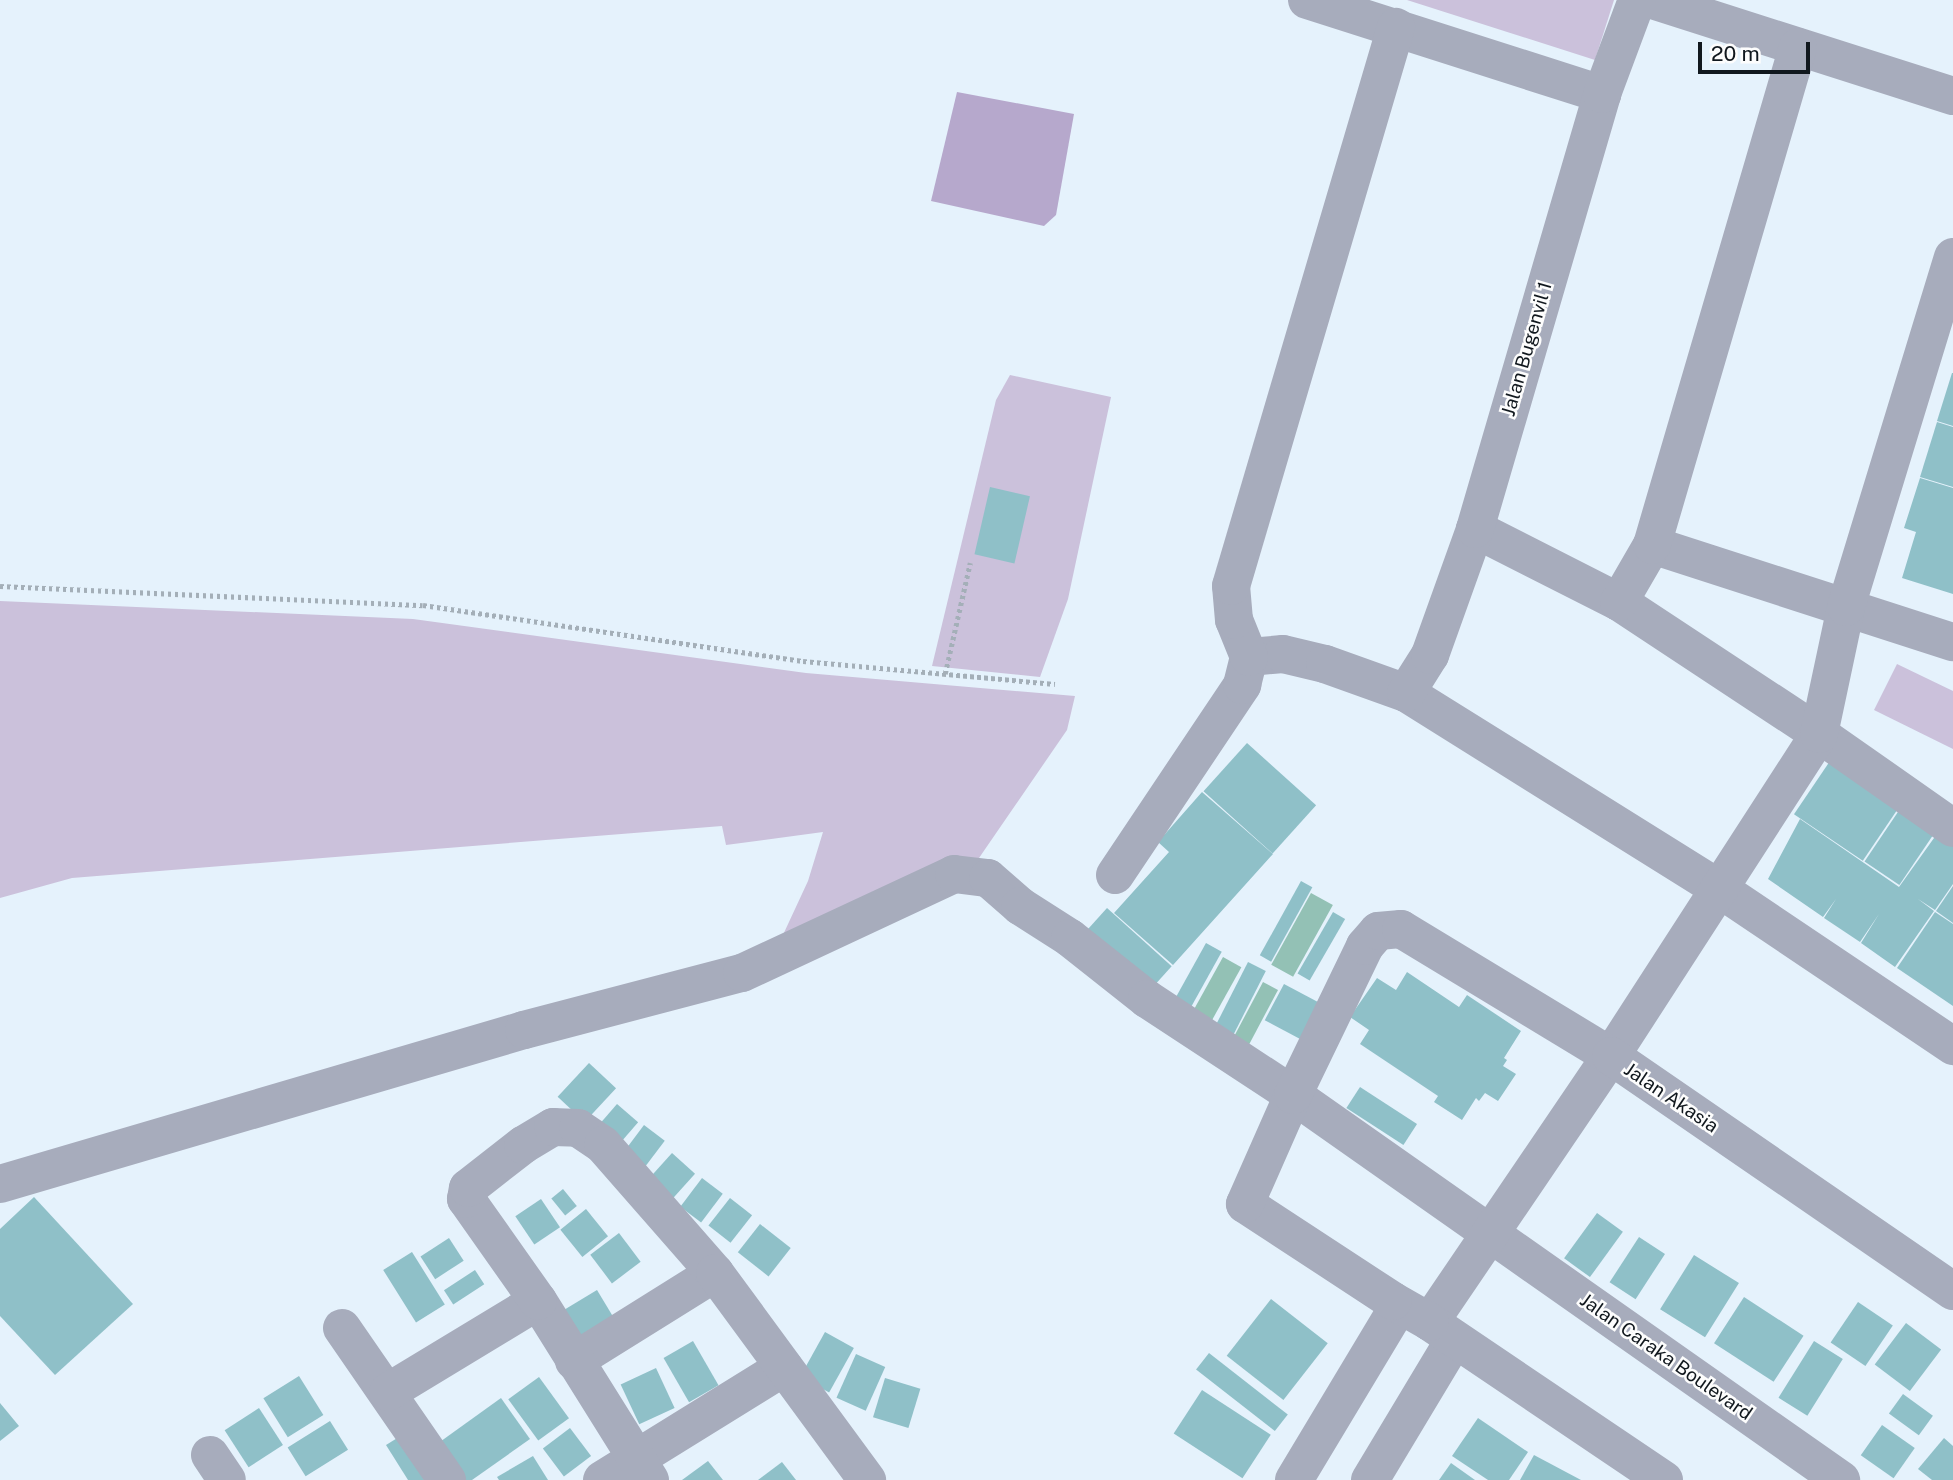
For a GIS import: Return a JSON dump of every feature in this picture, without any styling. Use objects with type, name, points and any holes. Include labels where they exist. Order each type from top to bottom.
[{"type":"street","points":[[1307,0],[1602,94]]},
{"type":"street","name":"Jalan Bugenvil 1","points":[[1406,693],[1430,655],[1475,529],[1602,94],[1637,0]]},
{"type":"street","points":[[1652,0],[1953,96]]},
{"type":"street","points":[[1115,875],[1242,684],[1249,657],[1234,620],[1231,586],[1396,27]]},
{"type":"street","points":[[1619,602],[1652,545],[1798,47]]},
{"type":"street","points":[[1294,1480],[1428,1322],[1491,1234],[1721,890],[1819,734],[1846,607],[1953,257]]},
{"type":"street","points":[[1475,529],[1619,602],[1819,734],[1953,828]]},
{"type":"street","points":[[1652,545],[1953,642]]},
{"type":"street","points":[[1249,657],[1283,654],[1325,664],[1406,693],[1721,890],[1953,1046]]},
{"type":"street","name":"Jalan Caraka Boulevard","points":[[0,1184],[524,1030],[741,974],[954,874],[988,878],[1020,906],[1070,938],[1147,999],[1293,1095],[1841,1480]]},
{"type":"street","name":"Jalan Akasia","points":[[1293,1095],[1366,946],[1378,931],[1401,929],[1611,1056],[1953,1291]]},
{"type":"street","points":[[1293,1095],[1245,1204],[1428,1322],[1664,1480]]},
{"type":"street","points":[[643,1470],[538,1301],[466,1199],[468,1188],[523,1145],[553,1128],[578,1128],[603,1145],[715,1273],[867,1480]]},
{"type":"street","points":[[574,1361],[715,1273]]},
{"type":"street","points":[[388,1392],[538,1301]]},
{"type":"street","points":[[1370,1480],[1428,1322]]},
{"type":"street","points":[[342,1328],[447,1480]]},
{"type":"street","points":[[602,1480],[643,1470],[784,1367]]},
{"type":"path","points":[[945,674],[971,563]]},
{"type":"path","points":[[0,586],[423,605],[803,661],[1055,684]]},
{"type":"shaded area","points":[[1407,0],[1614,0],[1595,60]]},
{"type":"shaded area","points":[[957,92],[1074,114],[1056,215],[1044,226],[931,201]]},
{"type":"shaded area","points":[[1010,375],[1111,397],[1068,599],[1040,677],[932,666],[996,400]]},
{"type":"shaded area","points":[[0,601],[413,619],[806,673],[1075,696],[1067,730],[979,858],[909,880],[782,937],[808,881],[823,832],[726,845],[722,826],[72,878],[0,898]]},
{"type":"shaded area","points":[[1897,664],[1953,691],[1953,749],[1874,710]]},
{"type":"shaded area","points":[[1311,893],[1333,905],[1293,977],[1271,965]]},
{"type":"shaded area","points":[[1223,957],[1241,967],[1209,1025],[1191,1015]]},
{"type":"shaded area","points":[[1263,982],[1278,990],[1247,1049],[1232,1041]]},
{"type":"building","points":[[1953,373],[1953,426],[1937,421]]},
{"type":"building","points":[[1937,422],[1953,427],[1953,487],[1920,477]]},
{"type":"building","points":[[1920,478],[1953,488],[1953,594],[1902,578],[1916,532],[1904,528]]},
{"type":"building","points":[[990,487],[1030,496],[1014,563],[974,554]]},
{"type":"building","points":[[1247,743],[1316,805],[1273,854],[1204,791]]},
{"type":"building","points":[[1832,758],[1901,804],[1863,861],[1794,814]]},
{"type":"building","points":[[1202,792],[1273,854],[1173,965],[1114,913],[1169,852],[1158,842]]},
{"type":"building","points":[[1902,806],[1937,829],[1899,885],[1865,862]]},
{"type":"building","points":[[1800,819],[1899,887],[1939,831],[1953,841],[1953,884],[1935,910],[1918,899],[1934,911],[1895,967],[1861,943],[1879,914],[1860,942],[1824,918],[1836,899],[1823,917],[1768,879]]},
{"type":"building","points":[[1301,881],[1312,887],[1271,962],[1260,955]]},
{"type":"building","points":[[1953,886],[1953,923],[1936,911]]},
{"type":"building","points":[[1107,908],[1172,966],[1150,991],[1085,933]]},
{"type":"building","points":[[1333,912],[1345,919],[1310,980],[1298,973]]},
{"type":"building","points":[[1935,912],[1953,924],[1953,1006],[1897,968]]},
{"type":"building","points":[[1206,943],[1222,952],[1187,1014],[1172,1005]]},
{"type":"building","points":[[1248,962],[1266,971],[1232,1038],[1214,1029]]},
{"type":"building","points":[[1407,972],[1459,1007],[1467,995],[1521,1031],[1504,1058],[1507,1060],[1503,1066],[1516,1074],[1498,1101],[1485,1093],[1479,1101],[1476,1098],[1462,1120],[1434,1102],[1438,1096],[1360,1044],[1369,1030],[1350,1017],[1377,978],[1396,990]]},
{"type":"building","points":[[1284,984],[1319,1003],[1300,1039],[1265,1020]]},
{"type":"building","points":[[589,1063],[616,1088],[585,1122],[558,1097]]},
{"type":"building","points":[[1360,1087],[1417,1124],[1403,1145],[1346,1108]]},
{"type":"building","points":[[617,1104],[638,1122],[616,1147],[595,1129]]},
{"type":"building","points":[[644,1125],[665,1141],[641,1172],[621,1156]]},
{"type":"building","points":[[672,1153],[695,1174],[670,1202],[647,1181]]},
{"type":"building","points":[[702,1178],[723,1194],[701,1222],[680,1207]]},
{"type":"building","points":[[563,1189],[577,1206],[565,1216],[551,1198]]},
{"type":"building","points":[[34,1197],[133,1304],[55,1375],[0,1316],[0,1229]]},
{"type":"building","points":[[730,1198],[752,1215],[731,1243],[708,1226]]},
{"type":"building","points":[[541,1199],[560,1227],[534,1245],[515,1216]]},
{"type":"building","points":[[586,1209],[608,1236],[582,1257],[560,1230]]},
{"type":"building","points":[[1597,1213],[1623,1232],[1590,1277],[1564,1258]]},
{"type":"building","points":[[760,1224],[791,1248],[769,1276],[738,1252]]},
{"type":"building","points":[[619,1233],[641,1262],[612,1283],[590,1255]]},
{"type":"building","points":[[1639,1237],[1665,1254],[1636,1299],[1610,1282]]},
{"type":"building","points":[[449,1238],[464,1261],[435,1279],[420,1257]]},
{"type":"building","points":[[412,1252],[445,1305],[416,1323],[383,1270]]},
{"type":"building","points":[[1694,1255],[1739,1283],[1705,1337],[1660,1309]]},
{"type":"building","points":[[475,1270],[484,1284],[453,1304],[444,1290]]},
{"type":"building","points":[[597,1290],[619,1327],[582,1349],[560,1312]]},
{"type":"building","points":[[1744,1297],[1804,1336],[1774,1382],[1714,1343]]},
{"type":"building","points":[[1271,1299],[1328,1343],[1283,1400],[1227,1356]]},
{"type":"building","points":[[1858,1302],[1893,1325],[1865,1366],[1831,1343]]},
{"type":"building","points":[[1906,1323],[1941,1349],[1910,1391],[1875,1365]]},
{"type":"building","points":[[825,1332],[854,1348],[829,1393],[800,1377]]},
{"type":"building","points":[[693,1341],[718,1385],[689,1402],[664,1358]]},
{"type":"building","points":[[1814,1341],[1843,1359],[1807,1416],[1778,1398]]},
{"type":"building","points":[[1209,1353],[1288,1415],[1275,1431],[1196,1370]]},
{"type":"building","points":[[856,1354],[885,1367],[866,1411],[836,1398]]},
{"type":"building","points":[[656,1368],[675,1408],[639,1424],[621,1384]]},
{"type":"building","points":[[299,1376],[323,1415],[288,1437],[263,1398]]},
{"type":"building","points":[[539,1377],[569,1418],[538,1441],[508,1399]]},
{"type":"building","points":[[885,1378],[920,1389],[908,1428],[873,1417]]},
{"type":"building","points":[[1202,1390],[1271,1435],[1242,1478],[1174,1434]]},
{"type":"building","points":[[1903,1394],[1933,1416],[1919,1435],[1889,1413]]},
{"type":"building","points":[[501,1398],[530,1439],[472,1480],[463,1480],[437,1444]]},
{"type":"building","points":[[0,1403],[19,1426],[0,1441]]},
{"type":"building","points":[[259,1408],[283,1445],[249,1467],[225,1430]]},
{"type":"building","points":[[1478,1418],[1528,1452],[1509,1480],[1488,1480],[1452,1456]]},
{"type":"building","points":[[330,1421],[348,1450],[306,1476],[288,1447]]},
{"type":"building","points":[[1882,1425],[1915,1448],[1894,1478],[1861,1455]]},
{"type":"building","points":[[570,1428],[591,1456],[564,1476],[543,1448]]},
{"type":"building","points":[[407,1432],[437,1480],[408,1480],[386,1445]]},
{"type":"building","points":[[1944,1438],[1953,1446],[1953,1480],[1932,1480],[1918,1469]]},
{"type":"building","points":[[1534,1455],[1581,1480],[1520,1480]]},
{"type":"building","points":[[533,1456],[548,1480],[499,1480],[497,1477]]},
{"type":"building","points":[[708,1461],[723,1480],[682,1480]]},
{"type":"building","points":[[782,1462],[796,1480],[758,1480]]},
{"type":"building","points":[[1451,1463],[1475,1480],[1439,1480]]}]
